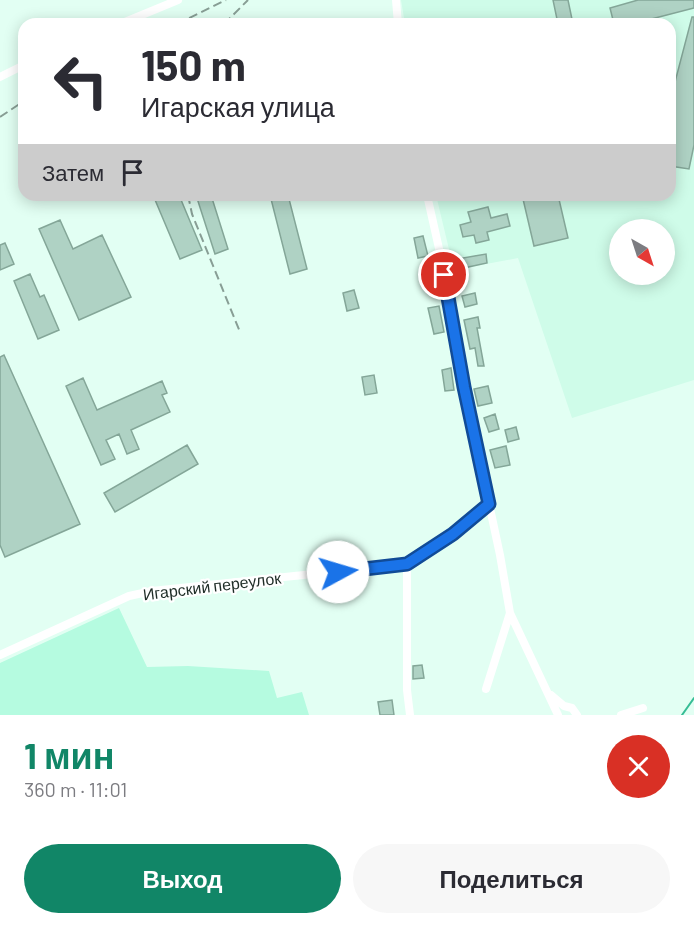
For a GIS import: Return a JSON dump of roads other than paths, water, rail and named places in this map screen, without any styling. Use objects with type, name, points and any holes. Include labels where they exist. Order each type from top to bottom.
[{"type":"street","points":[[134,18],[178,0]]},
{"type":"street","points":[[396,0],[398,18]]},
{"type":"street","points":[[0,77],[18,68]]},
{"type":"street","points":[[428,201],[510,613],[558,715]]},
{"type":"street","name":"Игарский переулок","points":[[0,655],[129,596],[152,591],[407,564],[453,534],[489,504]]},
{"type":"street","points":[[407,564],[406,690],[410,715]]},
{"type":"street","points":[[486,689],[510,613]]},
{"type":"street","points":[[550,694],[564,706],[572,708],[577,715]]},
{"type":"street","points":[[621,715],[643,708]]},
{"type":"waterway","points":[[682,715],[694,698]]},
{"type":"railway","points":[[189,18],[226,0]]},
{"type":"railway","points":[[230,18],[248,0]]},
{"type":"railway","points":[[0,117],[18,105]]},
{"type":"railway","points":[[189,201],[192,214],[240,332]]}]
